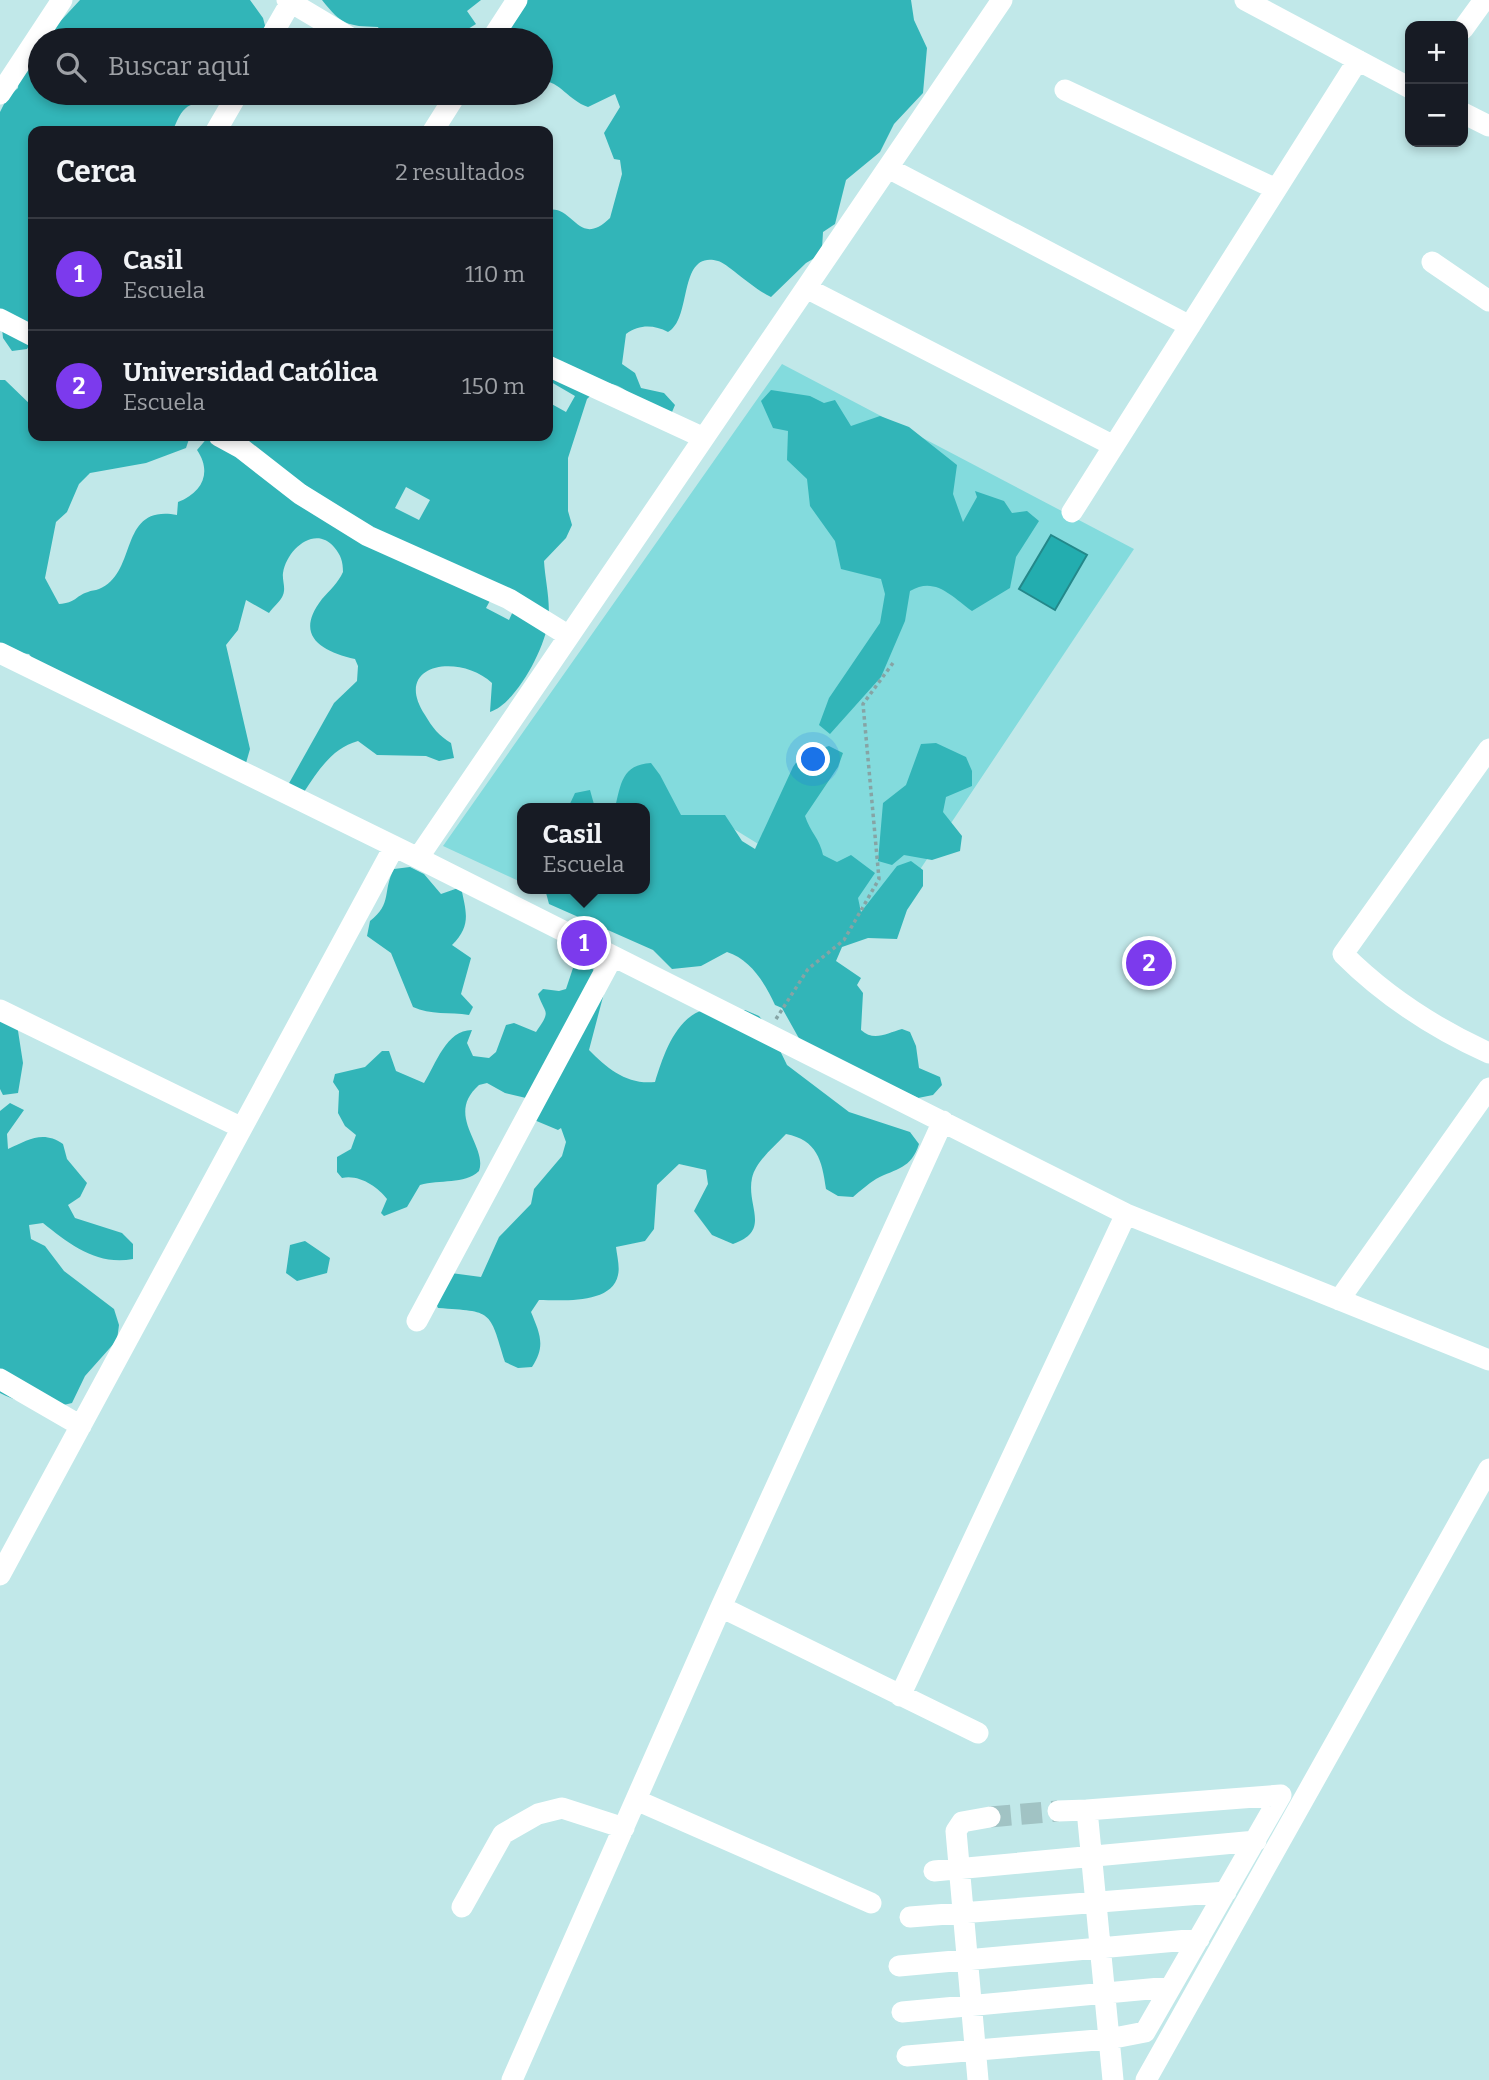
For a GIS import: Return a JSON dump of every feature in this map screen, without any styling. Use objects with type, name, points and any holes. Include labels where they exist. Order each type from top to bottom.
[{"type":"street","points":[[44,28],[62,0]]},
{"type":"street","points":[[499,28],[517,0]]},
{"type":"street","points":[[418,858],[1002,0]]},
{"type":"street","points":[[1245,0],[1358,60],[1405,79]]},
{"type":"street","points":[[1468,22],[1484,0]]},
{"type":"street","points":[[275,28],[290,1],[334,28]]},
{"type":"street","points":[[0,94],[28,52]]},
{"type":"street","points":[[1072,512],[1358,60]]},
{"type":"street","points":[[1065,90],[1276,189]]},
{"type":"street","points":[[219,126],[231,105]]},
{"type":"street","points":[[435,126],[445,105]]},
{"type":"street","points":[[1468,116],[1489,126]]},
{"type":"street","points":[[888,168],[1190,326]]},
{"type":"street","points":[[1432,262],[1489,301]]},
{"type":"street","points":[[806,288],[1114,446]]},
{"type":"street","points":[[0,319],[28,333]]},
{"type":"street","points":[[553,368],[704,438]]},
{"type":"street","points":[[245,442],[300,494],[368,536],[509,599],[569,636]]},
{"type":"street","points":[[0,653],[418,858],[1126,1214],[1489,1360]]},
{"type":"street","points":[[1489,750],[1343,954],[1366,977],[1451,1036],[1489,1053]]},
{"type":"street","points":[[0,1575],[394,847]]},
{"type":"street","points":[[417,1321],[613,956]]},
{"type":"street","points":[[0,1010],[240,1128]]},
{"type":"street","points":[[1339,1300],[1489,1087]]},
{"type":"street","points":[[512,2080],[721,1607],[943,1121]]},
{"type":"street","points":[[900,1696],[1126,1214]]},
{"type":"street","points":[[0,1379],[81,1426]]},
{"type":"street","points":[[1146,2080],[1489,1469]]},
{"type":"street","points":[[721,1607],[978,1733]]},
{"type":"street","points":[[907,2056],[1109,2039],[1145,2032],[1280,1799],[1279,1793],[1058,1811]]},
{"type":"street","points":[[636,1800],[871,1903]]},
{"type":"street","points":[[461,1907],[503,1833],[538,1814],[562,1808],[624,1828]]},
{"type":"street","points":[[1087,1810],[1113,2080]]},
{"type":"street","points":[[978,2080],[956,1831],[958,1825],[990,1817]]},
{"type":"street","points":[[933,1871],[1256,1841]]},
{"type":"street","points":[[910,1917],[1226,1892]]},
{"type":"street","points":[[899,1966],[1199,1939]]},
{"type":"street","points":[[902,2012],[1171,1987]]},
{"type":"path","points":[[767,1032],[808,968],[844,940],[879,879],[863,704],[893,663]]},
{"type":"shaded area","points":[[80,0],[250,0],[263,18],[266,28],[54,28]]},
{"type":"shaded area","points":[[322,0],[481,0],[467,11],[476,24],[470,28],[378,28],[352,25],[335,15]]},
{"type":"shaded area","points":[[511,0],[911,0],[914,20],[927,48],[923,93],[894,124],[880,152],[846,180],[835,224],[823,232],[822,249],[818,256],[806,263],[771,297],[722,263],[705,260],[696,266],[691,275],[676,325],[668,332],[647,327],[636,328],[626,334],[622,364],[635,373],[641,388],[664,393],[675,405],[672,412],[654,407],[620,387],[604,383],[587,399],[568,458],[568,511],[572,525],[566,538],[544,561],[548,622],[528,674],[510,698],[490,712],[492,683],[479,674],[448,666],[434,668],[423,674],[417,684],[417,697],[425,715],[436,731],[451,743],[454,758],[439,761],[426,756],[377,755],[358,741],[333,755],[320,768],[304,792],[288,785],[334,703],[357,681],[358,666],[355,659],[322,646],[311,632],[310,622],[314,612],[343,572],[341,559],[334,547],[319,538],[303,543],[290,556],[283,573],[283,595],[269,613],[246,600],[238,630],[226,645],[250,749],[246,763],[47,678],[29,654],[0,651],[0,380],[5,380],[28,402],[28,441],[188,441],[186,448],[146,463],[90,473],[79,484],[67,512],[56,522],[45,578],[59,604],[99,589],[111,581],[120,569],[136,529],[145,520],[158,514],[177,515],[178,502],[194,493],[202,481],[204,466],[197,450],[205,441],[553,441],[553,405],[566,412],[575,396],[553,383],[553,210],[564,214],[583,228],[599,226],[610,218],[622,174],[620,160],[614,159],[604,133],[620,107],[615,94],[588,107],[554,84],[553,28],[498,28]],"holes":[[[406,487],[430,500],[419,520],[395,508]],[[492,597],[514,609],[509,620],[486,608]]]},
{"type":"shaded area","points":[[28,68],[28,105],[190,105],[185,108],[175,126],[28,126],[28,347],[12,351],[3,338],[0,308],[0,112],[7,98],[18,88],[19,74]]},
{"type":"shaded area","points":[[782,364],[1134,549],[885,922],[729,826],[650,809],[650,803],[517,803],[517,880],[443,846]]},
{"type":"shaded area","points":[[771,390],[810,396],[824,403],[835,400],[851,426],[880,416],[909,427],[957,465],[953,494],[963,522],[977,497],[975,491],[1004,501],[1012,513],[1027,511],[1039,521],[1016,557],[1010,588],[972,611],[950,594],[935,587],[919,587],[910,591],[905,621],[881,677],[830,734],[819,725],[829,698],[880,623],[885,594],[881,579],[841,569],[835,541],[810,506],[807,479],[787,460],[788,431],[773,428],[761,401]]},
{"type":"shaded area","points":[[1051,535],[1087,555],[1055,610],[1019,589]]},
{"type":"shaded area","points":[[936,743],[966,757],[972,771],[972,786],[946,797],[943,812],[962,836],[960,851],[932,860],[904,855],[892,865],[878,861],[883,803],[906,785],[921,744]]},
{"type":"shaded area","points":[[829,746],[843,753],[838,767],[805,816],[823,855],[837,862],[851,855],[875,873],[858,898],[861,912],[897,866],[911,861],[923,870],[923,886],[907,910],[897,939],[868,938],[842,947],[836,961],[861,978],[857,985],[863,993],[861,1030],[876,1036],[902,1029],[910,1032],[916,1046],[919,1068],[940,1077],[942,1085],[933,1095],[918,1098],[801,1042],[782,1008],[775,1005],[756,973],[735,955],[727,952],[701,966],[672,969],[653,950],[549,904],[546,894],[650,894],[650,803],[616,803],[624,777],[634,767],[651,763],[681,815],[725,815],[742,841],[755,849],[793,767],[802,754]]},
{"type":"shaded area","points":[[590,790],[594,803],[570,803],[575,793]]},
{"type":"shaded area","points":[[410,867],[424,874],[441,894],[461,887],[466,918],[463,931],[452,945],[471,958],[461,994],[473,1007],[469,1015],[433,1012],[413,1007],[391,953],[367,936],[370,921],[385,902],[394,869]]},
{"type":"shaded area","points":[[579,963],[593,969],[604,993],[589,1050],[619,1074],[636,1081],[655,1082],[672,1040],[685,1021],[703,1010],[715,1018],[745,1010],[759,1016],[769,1028],[787,1065],[849,1112],[910,1132],[919,1144],[912,1158],[902,1167],[876,1179],[853,1197],[838,1196],[826,1189],[820,1160],[811,1146],[786,1134],[766,1154],[754,1172],[751,1189],[755,1225],[752,1232],[733,1244],[712,1235],[694,1211],[708,1184],[706,1170],[679,1164],[657,1185],[654,1229],[645,1241],[616,1247],[619,1272],[614,1285],[606,1292],[584,1299],[539,1300],[531,1312],[539,1334],[539,1353],[532,1367],[518,1368],[505,1362],[496,1332],[486,1317],[469,1311],[438,1308],[432,1295],[451,1273],[481,1277],[499,1237],[531,1204],[534,1189],[562,1156],[566,1142],[561,1128],[558,1130],[527,1117],[526,1098],[505,1093],[487,1083],[479,1085],[469,1097],[466,1119],[478,1151],[479,1171],[459,1180],[420,1185],[407,1207],[384,1216],[381,1213],[387,1199],[379,1190],[355,1178],[342,1178],[337,1172],[337,1157],[351,1149],[356,1135],[345,1126],[338,1113],[339,1091],[333,1082],[335,1074],[365,1067],[382,1051],[389,1051],[396,1071],[424,1083],[449,1042],[463,1031],[472,1030],[467,1043],[473,1056],[489,1058],[496,1052],[506,1025],[514,1023],[536,1032],[546,1015],[538,994],[543,989],[566,989],[573,968]]},
{"type":"shaded area","points":[[0,1006],[16,1018],[23,1063],[18,1093],[3,1095],[0,1089]]},
{"type":"shaded area","points":[[10,1103],[24,1110],[7,1134],[8,1149],[42,1137],[63,1144],[67,1159],[87,1183],[80,1197],[68,1205],[75,1218],[122,1233],[133,1244],[133,1259],[107,1259],[84,1252],[43,1223],[29,1225],[31,1239],[45,1246],[64,1271],[114,1309],[119,1325],[117,1340],[85,1376],[72,1403],[63,1405],[35,1405],[0,1393],[0,1111]]},
{"type":"shaded area","points":[[305,1241],[330,1258],[327,1273],[297,1281],[286,1273],[290,1245]]},
{"type":"tunnel","points":[[990,1817],[1058,1811]]},
{"type":"place","name":"Casil","points":[[584,943]]},
{"type":"place","name":"Universidad Católica","points":[[1149,963]]}]
